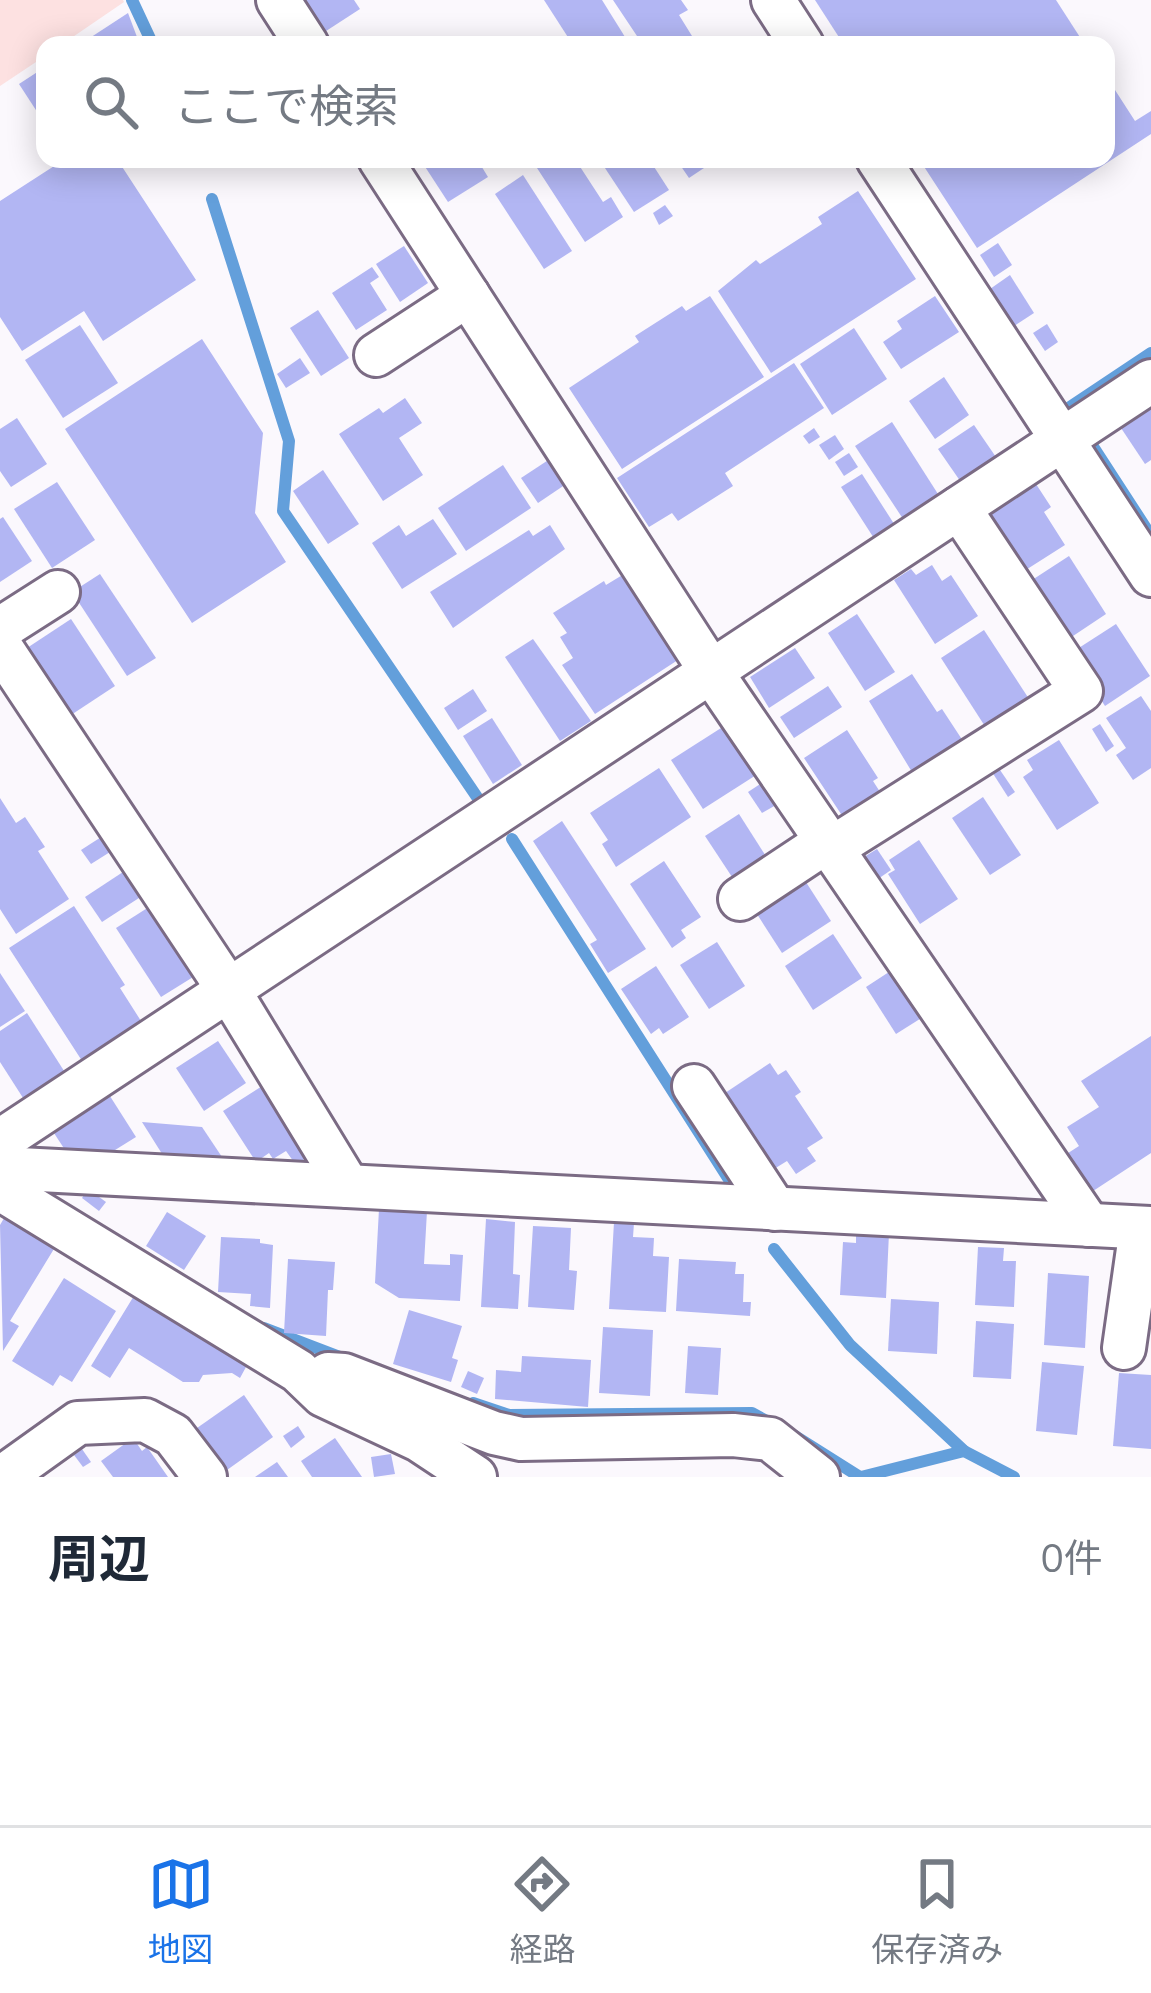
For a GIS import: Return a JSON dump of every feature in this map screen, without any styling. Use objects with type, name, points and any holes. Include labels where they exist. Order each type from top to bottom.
[{"type":"street","points":[[278,0],[300,36]]},
{"type":"street","points":[[773,0],[796,36]]},
{"type":"street","points":[[386,168],[712,673],[1089,1225]]},
{"type":"street","points":[[884,168],[1151,575]]},
{"type":"street","points":[[376,355],[468,295]]},
{"type":"street","points":[[0,1141],[1151,381]]},
{"type":"street","points":[[740,899],[1082,691],[959,508]]},
{"type":"street","points":[[0,629],[58,592]]},
{"type":"street","points":[[0,646],[229,989],[348,1186]]},
{"type":"street","points":[[694,1085],[775,1209]]},
{"type":"street","points":[[0,1168],[1146,1228],[1124,1348]]},
{"type":"street","points":[[0,1189],[298,1371],[323,1395],[419,1440],[449,1471]]},
{"type":"street","points":[[298,1371],[388,1377],[521,1439],[685,1419],[733,1435],[770,1439],[818,1477]]},
{"type":"street","points":[[11,1477],[8,1473],[78,1424],[145,1420],[173,1436],[205,1477]]},
{"type":"shaded area","points":[[0,0],[123,0],[74,36],[36,36],[36,62],[0,86]]},
{"type":"building","points":[[301,0],[354,0],[360,9],[323,33]]},
{"type":"building","points":[[544,0],[602,0],[624,36],[567,36]]},
{"type":"building","points":[[613,0],[681,0],[688,10],[679,15],[692,36],[637,36]]},
{"type":"building","points":[[815,0],[1056,0],[1079,36],[838,36]]},
{"type":"building","points":[[128,13],[137,36],[93,36]]},
{"type":"building","points":[[36,73],[36,110],[19,84]]},
{"type":"building","points":[[1115,90],[1135,121],[1151,111],[1151,134],[1115,158]]},
{"type":"building","points":[[51,168],[123,168],[196,280],[103,341],[84,311],[22,351],[0,317],[0,201]]},
{"type":"building","points":[[426,168],[482,168],[488,177],[448,202]]},
{"type":"building","points":[[537,168],[581,168],[603,202],[611,197],[623,217],[585,242]]},
{"type":"building","points":[[605,168],[655,168],[669,190],[634,212]]},
{"type":"building","points":[[682,168],[704,168],[689,178]]},
{"type":"building","points":[[925,168],[1099,168],[977,248]]},
{"type":"building","points":[[523,175],[572,251],[544,269],[495,194]]},
{"type":"building","points":[[858,191],[916,279],[771,373],[718,291],[756,260],[760,264],[822,224],[818,217]]},
{"type":"building","points":[[665,205],[673,216],[659,225],[653,213]]},
{"type":"building","points":[[998,243],[1012,265],[994,277],[980,255]]},
{"type":"building","points":[[404,246],[428,283],[400,302],[376,264]]},
{"type":"building","points":[[372,267],[379,277],[370,283],[387,310],[356,330],[332,293]]},
{"type":"building","points":[[1010,275],[1034,313],[1014,326],[990,289]]},
{"type":"building","points":[[710,296],[764,377],[622,469],[569,388],[639,342],[635,336],[682,306],[686,311]]},
{"type":"building","points":[[935,296],[959,332],[901,369],[883,342],[902,329],[897,321]]},
{"type":"building","points":[[318,310],[349,358],[321,376],[290,328]]},
{"type":"building","points":[[1047,324],[1058,342],[1045,351],[1033,333]]},
{"type":"building","points":[[80,325],[118,383],[63,418],[25,360]]},
{"type":"building","points":[[854,328],[887,379],[832,415],[800,364]]},
{"type":"building","points":[[202,339],[263,433],[255,513],[286,562],[192,623],[65,429]]},
{"type":"building","points":[[300,358],[310,373],[286,388],[277,374]]},
{"type":"building","points":[[794,363],[824,408],[725,473],[733,486],[678,521],[672,513],[649,527],[617,478]]},
{"type":"building","points":[[944,377],[969,415],[935,439],[909,401]]},
{"type":"building","points":[[405,398],[422,423],[399,438],[423,475],[383,501],[339,434],[379,408],[383,413]]},
{"type":"building","points":[[1151,408],[1151,460],[1145,464],[1121,428]]},
{"type":"building","points":[[17,418],[47,464],[11,487],[0,471],[0,429]]},
{"type":"building","points":[[892,422],[945,505],[909,528],[855,446]]},
{"type":"building","points":[[974,425],[1000,463],[965,488],[938,449]]},
{"type":"building","points":[[814,428],[820,437],[809,444],[803,436]]},
{"type":"building","points":[[835,435],[844,449],[829,460],[819,445]]},
{"type":"building","points":[[559,453],[575,478],[538,503],[521,478]]},
{"type":"building","points":[[849,453],[858,467],[844,476],[835,462]]},
{"type":"building","points":[[503,465],[531,508],[466,551],[438,508]]},
{"type":"building","points":[[323,470],[359,524],[328,544],[293,491]]},
{"type":"building","points":[[862,474],[898,530],[877,543],[841,487]]},
{"type":"building","points":[[57,482],[95,540],[52,568],[14,509]]},
{"type":"building","points":[[1036,484],[1051,507],[1044,512],[1065,545],[1021,573],[985,517]]},
{"type":"building","points":[[0,519],[32,561],[0,582]]},
{"type":"building","points":[[433,519],[457,554],[402,589],[372,543],[399,525],[406,536]]},
{"type":"building","points":[[550,525],[565,549],[453,628],[430,592],[529,530],[533,536]]},
{"type":"building","points":[[1069,556],[1106,614],[1067,640],[1029,582]]},
{"type":"building","points":[[932,565],[942,581],[951,575],[978,616],[935,644],[894,580],[911,569],[916,575]]},
{"type":"building","points":[[629,571],[684,656],[595,714],[562,665],[573,658],[560,637],[567,633],[553,613]]},
{"type":"building","points":[[100,574],[156,658],[127,676],[72,592]]},
{"type":"building","points":[[857,614],[895,672],[865,691],[828,633]]},
{"type":"building","points":[[71,619],[115,686],[71,715],[27,648]]},
{"type":"building","points":[[1116,624],[1150,676],[1105,706],[1071,653]]},
{"type":"building","points":[[984,630],[1031,702],[988,731],[941,658]]},
{"type":"building","points":[[533,639],[591,721],[560,741],[505,657]]},
{"type":"building","points":[[795,648],[815,678],[769,708],[750,677]]},
{"type":"building","points":[[912,674],[963,741],[915,777],[869,701]]},
{"type":"building","points":[[828,686],[842,707],[794,738],[780,717]]},
{"type":"building","points":[[473,689],[487,711],[458,730],[444,708]]},
{"type":"building","points":[[1141,696],[1151,711],[1151,768],[1133,780],[1116,755],[1126,748],[1106,718]]},
{"type":"building","points":[[492,718],[522,765],[493,784],[463,736]]},
{"type":"building","points":[[732,721],[764,770],[703,809],[671,760]]},
{"type":"building","points":[[1100,724],[1114,746],[1106,752],[1092,729]]},
{"type":"building","points":[[847,730],[878,778],[873,781],[884,798],[843,817],[804,758]]},
{"type":"building","points":[[1059,740],[1099,803],[1057,830],[1023,777],[1033,770],[1027,760]]},
{"type":"building","points":[[998,767],[1015,792],[1008,797],[992,772]]},
{"type":"building","points":[[659,768],[691,817],[616,867],[602,844],[608,840],[590,813]]},
{"type":"building","points":[[768,779],[783,801],[762,813],[748,792]]},
{"type":"building","points":[[983,797],[1021,855],[990,875],[952,818]]},
{"type":"building","points":[[0,798],[16,823],[25,817],[45,847],[38,851],[69,899],[16,934],[0,909]]},
{"type":"building","points":[[739,814],[769,861],[736,883],[705,836]]},
{"type":"building","points":[[562,821],[646,949],[608,973],[590,944],[597,940],[533,841]]},
{"type":"building","points":[[109,832],[118,847],[91,864],[81,850]]},
{"type":"building","points":[[919,840],[958,899],[920,924],[888,874],[895,870],[889,860]]},
{"type":"building","points":[[877,849],[891,870],[878,879],[864,857]]},
{"type":"building","points":[[664,861],[701,917],[681,930],[686,938],[672,948],[630,884]]},
{"type":"building","points":[[126,870],[142,896],[102,922],[85,897]]},
{"type":"building","points":[[804,879],[831,921],[782,953],[755,911]]},
{"type":"building","points":[[152,905],[198,974],[161,997],[116,928]]},
{"type":"building","points":[[74,906],[125,985],[120,988],[141,1021],[114,1038],[119,1045],[86,1067],[9,948]]},
{"type":"building","points":[[833,934],[862,978],[813,1010],[785,966]]},
{"type":"building","points":[[717,942],[745,986],[709,1009],[680,965]]},
{"type":"building","points":[[656,966],[689,1017],[663,1034],[659,1028],[651,1034],[621,989]]},
{"type":"building","points":[[892,970],[923,1017],[896,1034],[866,987]]},
{"type":"building","points":[[0,973],[25,1011],[0,1027]]},
{"type":"building","points":[[27,1013],[66,1074],[25,1101],[0,1062],[0,1031]]},
{"type":"building","points":[[1151,1036],[1151,1153],[1087,1195],[1062,1157],[1079,1146],[1067,1127],[1099,1107],[1081,1081]]},
{"type":"building","points":[[218,1041],[246,1083],[204,1111],[176,1068]]},
{"type":"building","points":[[770,1063],[778,1075],[786,1070],[801,1092],[795,1096],[823,1138],[807,1148],[816,1161],[796,1174],[787,1161],[774,1169],[725,1093]]},
{"type":"building","points":[[270,1081],[310,1155],[296,1165],[286,1151],[273,1159],[269,1153],[256,1162],[223,1111]]},
{"type":"building","points":[[108,1093],[136,1137],[107,1155],[67,1153],[52,1130]]},
{"type":"building","points":[[142,1122],[202,1127],[224,1160],[164,1157]]},
{"type":"building","points":[[88,1189],[106,1202],[99,1211],[82,1198]]},
{"type":"building","points":[[10,1208],[60,1239],[10,1321],[19,1326],[3,1351],[0,1225]]},
{"type":"building","points":[[379,1209],[427,1211],[424,1264],[450,1265],[450,1254],[463,1255],[460,1301],[399,1298],[375,1283]]},
{"type":"building","points":[[167,1212],[206,1236],[184,1270],[146,1246]]},
{"type":"building","points":[[486,1219],[515,1222],[513,1274],[520,1275],[518,1309],[481,1307]]},
{"type":"building","points":[[614,1222],[634,1223],[633,1237],[654,1238],[653,1256],[669,1257],[666,1312],[609,1309]]},
{"type":"building","points":[[533,1226],[571,1228],[569,1270],[577,1271],[574,1310],[528,1307]]},
{"type":"building","points":[[856,1232],[889,1233],[886,1298],[840,1295],[843,1242],[856,1243]]},
{"type":"building","points":[[221,1237],[260,1239],[260,1243],[273,1245],[270,1308],[250,1306],[251,1294],[218,1292]]},
{"type":"building","points":[[978,1247],[1004,1248],[1003,1261],[1016,1261],[1014,1307],[975,1305]]},
{"type":"building","points":[[288,1259],[335,1262],[326,1336],[284,1333]]},
{"type":"building","points":[[679,1259],[736,1262],[735,1274],[744,1274],[743,1302],[751,1302],[750,1316],[676,1311]]},
{"type":"building","points":[[1048,1273],[1089,1276],[1085,1348],[1044,1345]]},
{"type":"building","points":[[64,1278],[116,1311],[72,1382],[60,1375],[53,1386],[12,1361]]},
{"type":"building","points":[[140,1286],[252,1356],[240,1378],[232,1373],[203,1375],[199,1382],[183,1382],[129,1348],[110,1378],[91,1366]]},
{"type":"building","points":[[891,1299],[939,1302],[937,1354],[888,1351]]},
{"type":"building","points":[[409,1310],[462,1326],[452,1358],[458,1360],[451,1382],[393,1364]]},
{"type":"building","points":[[976,1321],[1014,1324],[1011,1379],[973,1377]]},
{"type":"building","points":[[603,1327],[653,1330],[650,1396],[599,1393]]},
{"type":"building","points":[[688,1346],[721,1348],[718,1395],[685,1393]]},
{"type":"building","points":[[522,1356],[591,1360],[588,1407],[495,1399],[496,1370],[521,1372]]},
{"type":"building","points":[[1042,1362],[1084,1366],[1077,1435],[1036,1431]]},
{"type":"building","points":[[468,1371],[484,1378],[477,1394],[461,1387]]},
{"type":"building","points":[[1119,1373],[1151,1375],[1151,1449],[1113,1446]]},
{"type":"building","points":[[244,1395],[273,1437],[227,1470],[197,1428]]},
{"type":"building","points":[[298,1426],[305,1437],[291,1448],[283,1436]]},
{"type":"building","points":[[133,1438],[142,1451],[147,1447],[168,1477],[113,1477],[101,1461]]},
{"type":"building","points":[[335,1438],[362,1477],[312,1477],[301,1461]]},
{"type":"building","points":[[82,1449],[91,1462],[83,1467],[74,1455]]},
{"type":"building","points":[[391,1454],[395,1474],[374,1477],[371,1457]]},
{"type":"building","points":[[277,1462],[288,1477],[255,1477]]},
{"type":"waterway","points":[[132,0],[149,36]]},
{"type":"waterway","points":[[212,199],[289,441],[283,511],[479,800]]},
{"type":"waterway","points":[[1060,405],[1064,411],[1151,353]]},
{"type":"waterway","points":[[1100,435],[1090,442],[1151,536]]},
{"type":"waterway","points":[[512,839],[730,1181]]},
{"type":"waterway","points":[[774,1249],[850,1345],[964,1451]]},
{"type":"waterway","points":[[264,1328],[340,1357]]},
{"type":"waterway","points":[[473,1403],[509,1415],[752,1413],[772,1424]]},
{"type":"waterway","points":[[795,1436],[860,1477]]},
{"type":"waterway","points":[[861,1477],[964,1451],[1014,1477]]}]
